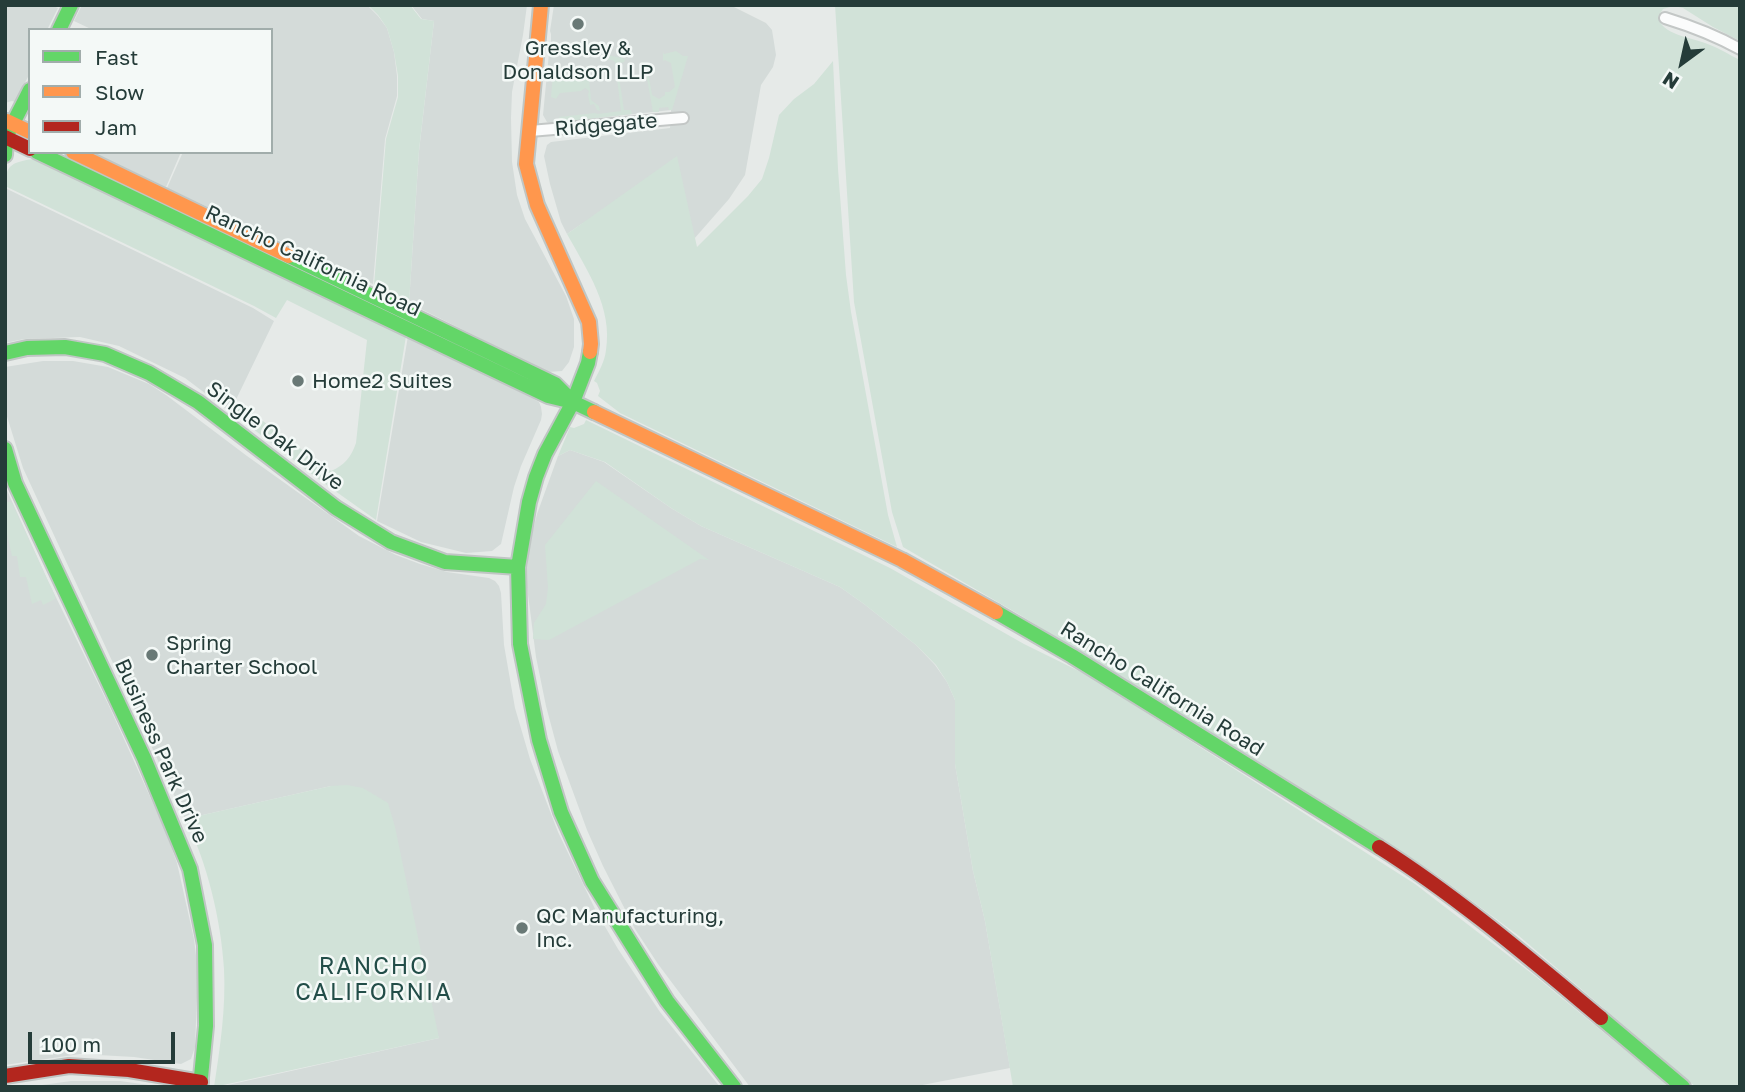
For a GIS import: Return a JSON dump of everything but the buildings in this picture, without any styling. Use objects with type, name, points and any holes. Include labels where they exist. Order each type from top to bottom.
[{"type":"street","points":[[60,28],[71,5]]},
{"type":"street","points":[[541,5],[526,164],[537,205],[589,322],[591,344],[588,363],[573,402],[544,454],[536,477],[518,567],[520,644],[539,740],[561,812],[592,881],[667,1001],[734,1087]]},
{"type":"street","points":[[1664,18],[1694,26],[1740,49]]},
{"type":"street","points":[[5,155],[9,122],[28,93]]},
{"type":"street","name":"Ridgegate","points":[[530,131],[682,118]]},
{"type":"street","points":[[9,122],[28,131]]},
{"type":"street","points":[[6,138],[28,148]]},
{"type":"street","name":"Rancho California Road","points":[[41,154],[548,396],[573,402],[902,560],[996,612],[1072,656],[1401,861],[1481,918],[1683,1087]]},
{"type":"street","name":"Rancho California Road","points":[[77,154],[555,384],[573,402]]},
{"type":"street","name":"Single Oak Drive","points":[[5,353],[27,348],[65,347],[105,354],[149,373],[198,402],[336,508],[391,542],[445,562],[518,567]]},
{"type":"street","name":"Business Park Drive","points":[[5,449],[15,483],[144,758],[190,869],[205,945],[206,1026],[200,1084]]},
{"type":"street","points":[[5,1076],[69,1066],[130,1070],[200,1084]]},
{"type":"shaded area","points":[[5,5],[51,5],[58,8],[48,28],[28,28],[28,77],[15,102],[5,103]]},
{"type":"shaded area","points":[[82,5],[367,5],[387,28],[397,76],[397,96],[385,139],[373,284],[167,188],[182,154],[273,154],[273,28],[89,28],[74,21]]},
{"type":"shaded area","points":[[411,5],[527,5],[512,92],[512,162],[517,195],[525,219],[566,296],[574,319],[574,347],[569,362],[562,371],[548,372],[409,303],[419,151],[434,21],[422,19]]},
{"type":"shaded area","points":[[554,5],[730,5],[766,23],[772,30],[776,55],[773,67],[761,85],[745,175],[729,199],[694,239],[583,223],[567,234],[550,184],[544,156],[547,145],[551,142],[670,128],[671,110],[547,122],[543,115]]},
{"type":"shaded area","points":[[96,154],[180,154],[166,187]]},
{"type":"shaded area","points":[[5,188],[253,308],[274,321],[230,412],[185,378],[119,346],[80,337],[24,339],[5,343]]},
{"type":"shaded area","points":[[408,336],[532,398],[539,402],[541,407],[541,420],[514,487],[501,544],[492,551],[466,553],[421,542],[377,521]]},
{"type":"shaded area","points":[[43,361],[73,361],[108,367],[149,384],[359,536],[420,564],[495,581],[501,593],[504,645],[515,708],[530,759],[558,832],[596,911],[618,949],[660,1012],[720,1087],[219,1087],[439,1038],[331,786],[185,819],[23,468],[5,410],[5,367]]},
{"type":"shaded area","points":[[570,450],[604,462],[701,526],[840,587],[916,645],[935,665],[955,700],[955,764],[1010,1068],[912,1087],[750,1087],[658,964],[635,929],[587,830],[558,751],[536,657],[526,579],[529,546],[537,514],[558,456]]},
{"type":"shaded area","points":[[5,486],[110,708],[177,863],[194,939],[198,972],[195,1047],[191,1059],[181,1064],[134,1057],[80,1054],[5,1065]]},
{"type":"shaded area","points":[[71,1081],[120,1081],[163,1087],[28,1087]]},
{"type":"green space","points":[[368,5],[410,5],[421,19],[434,21],[419,150],[409,303],[374,285],[386,139],[398,97],[398,76],[387,28]]},
{"type":"green space","points":[[835,5],[1740,5],[1740,41],[1683,8],[1674,6],[1663,9],[1658,17],[1671,32],[1709,45],[1740,60],[1740,1087],[1696,1087],[1519,936],[1437,875],[1020,615],[903,547],[892,512],[854,302]]},
{"type":"green space","points":[[676,51],[688,56],[672,110],[668,107],[653,112],[646,73],[648,72],[652,95],[659,99],[675,87],[671,63],[663,61],[663,52]]},
{"type":"green space","points":[[607,55],[625,60],[617,64],[624,110],[631,110],[632,114],[560,122],[559,117],[621,111],[615,62],[607,60]]},
{"type":"green space","points":[[833,61],[846,275],[888,515],[897,547],[620,413],[598,396],[600,391],[594,381],[605,354],[606,319],[597,290],[567,234],[677,156],[697,247],[762,179],[779,115],[814,84]]},
{"type":"green space","points":[[559,72],[559,77],[589,78],[591,100],[599,106],[600,111],[594,104],[590,105],[589,91],[585,88],[581,91],[560,93],[556,99],[551,97],[553,74]]},
{"type":"green space","points":[[33,159],[406,336],[376,520],[231,412],[237,402],[331,471],[336,469],[347,460],[356,443],[367,340],[287,300],[276,318],[5,186],[7,173],[12,165]]},
{"type":"green space","points":[[586,420],[890,568],[1024,644],[1087,675],[1415,884],[1535,976],[1670,1087],[1013,1087],[955,764],[955,700],[947,682],[936,665],[916,645],[840,587],[701,526],[605,462],[570,450],[558,456],[570,427],[584,424]]},
{"type":"green space","points":[[596,481],[709,560],[700,559],[549,640],[533,639],[534,623],[546,604],[548,588],[545,545]]},
{"type":"green space","points":[[5,502],[12,503],[55,596],[55,599],[43,605],[41,600],[32,604],[26,577],[20,577],[17,556],[12,556],[5,534]]},
{"type":"green space","points":[[331,786],[363,788],[388,803],[439,1038],[214,1087],[223,1013],[222,950],[206,872],[185,819]]},
{"type":"traffic: fast","points":[[60,28],[71,5]]},
{"type":"traffic: fast","points":[[5,139],[28,94]]},
{"type":"traffic: fast","points":[[5,155],[6,138]]},
{"type":"traffic: fast","points":[[41,154],[548,396],[573,402],[594,412]]},
{"type":"traffic: fast","points":[[289,256],[555,384],[572,401]]},
{"type":"traffic: fast","points":[[5,353],[27,348],[65,347],[105,354],[149,373],[198,402],[336,508],[391,542],[445,562],[518,567]]},
{"type":"traffic: fast","points":[[590,352],[573,402],[545,454],[529,502],[518,567],[520,644],[539,740],[561,812],[592,881],[667,1001],[734,1087]]},
{"type":"traffic: fast","points":[[5,449],[15,483],[144,758],[190,869],[205,945],[206,1026],[200,1087]]},
{"type":"traffic: fast","points":[[996,612],[1072,656],[1379,847]]},
{"type":"traffic: fast","points":[[1601,1018],[1683,1087]]},
{"type":"traffic: slow","points":[[541,5],[526,164],[537,205],[589,322],[590,352]]},
{"type":"traffic: slow","points":[[7,121],[28,131]]},
{"type":"traffic: slow","points":[[77,154],[289,256]]},
{"type":"traffic: slow","points":[[594,412],[902,560],[996,612]]},
{"type":"traffic: jam","points":[[5,137],[28,148]]},
{"type":"traffic: jam","points":[[1379,847],[1465,907],[1601,1018]]},
{"type":"traffic: jam","points":[[5,1076],[69,1066],[129,1070],[201,1082]]},
{"type":"place","name":"Gressley & Donaldson LLP","points":[[578,24]]},
{"type":"place","name":"Home2 Suites","points":[[298,381]]},
{"type":"place","name":"Spring Charter School","points":[[152,655]]},
{"type":"place","name":"QC Manufacturing, Inc.","points":[[522,928]]},
{"type":"district","name":"RANCHO CALIFORNIA","points":[[374,980]]}]
